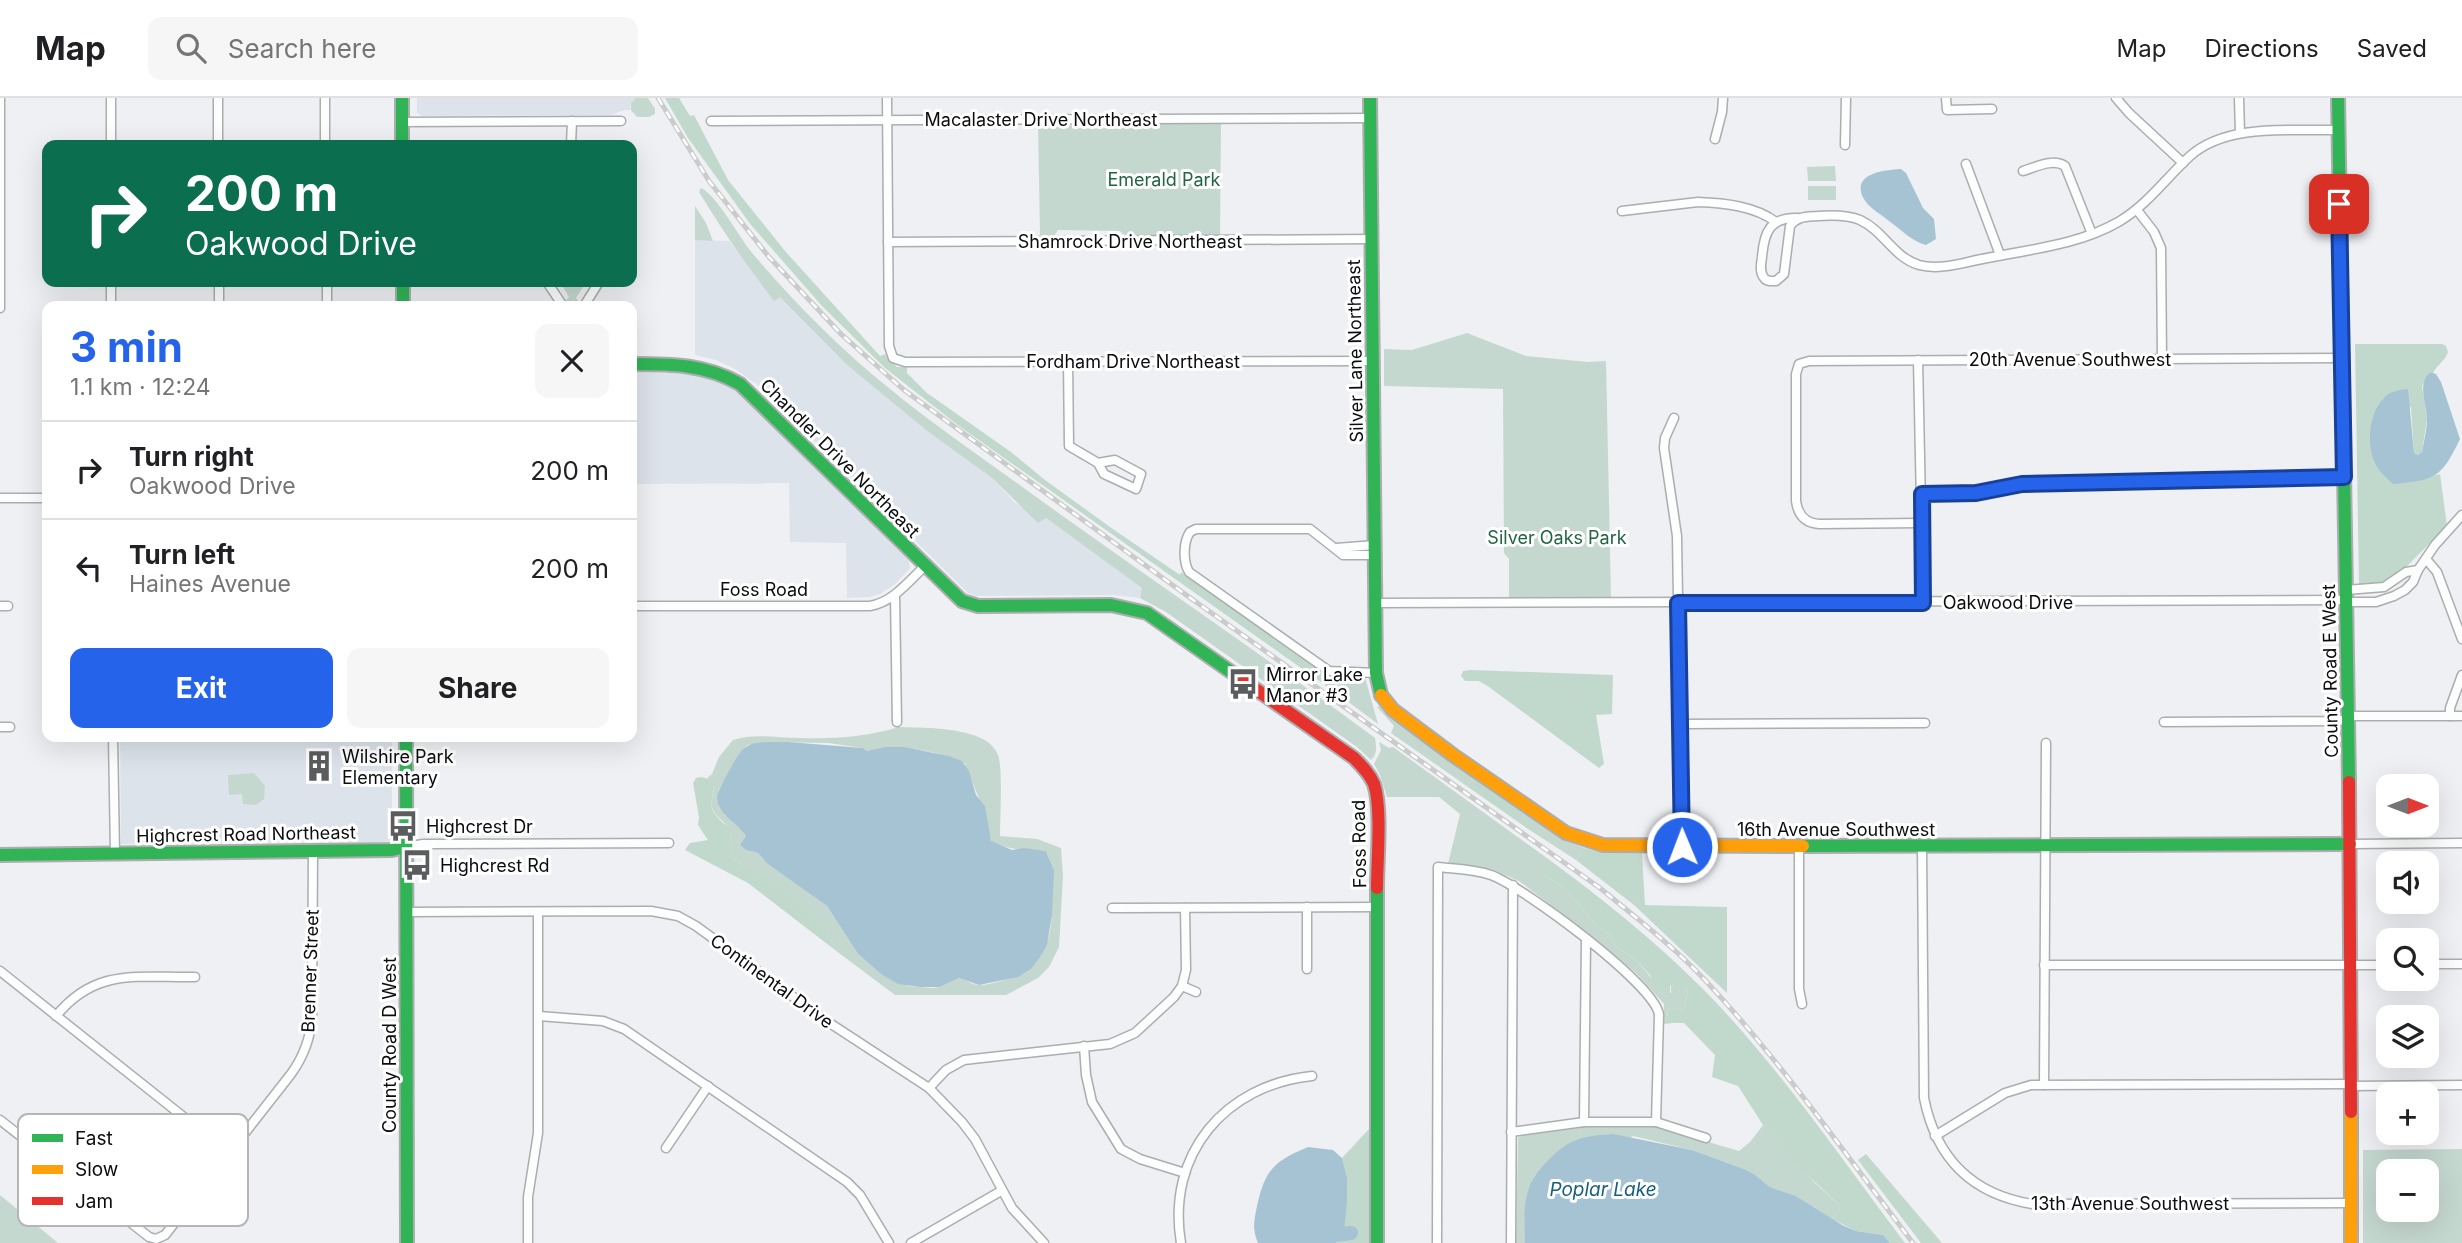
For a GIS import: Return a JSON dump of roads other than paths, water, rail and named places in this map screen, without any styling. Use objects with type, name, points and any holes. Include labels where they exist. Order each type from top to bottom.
[{"type":"street","points":[[0,308],[1,98]]},
{"type":"street","points":[[111,98],[111,140]]},
{"type":"street","points":[[218,98],[218,140]]},
{"type":"street","points":[[325,98],[325,140]]},
{"type":"street","points":[[402,98],[402,140]]},
{"type":"street","points":[[887,98],[888,242]]},
{"type":"street","name":"Silver Lane Northeast","points":[[1370,98],[1376,603]]},
{"type":"street","points":[[1715,139],[1723,98]]},
{"type":"street","points":[[1845,145],[1846,98]]},
{"type":"street","points":[[1946,98],[1947,110],[1992,109]]},
{"type":"street","points":[[2116,98],[2183,163]]},
{"type":"street","points":[[2239,98],[2240,133]]},
{"type":"street","name":"County Road E West","points":[[2338,98],[2350,844],[2351,1243]]},
{"type":"street","name":"Macalaster Drive Northeast","points":[[711,121],[1371,118]]},
{"type":"street","points":[[572,121],[572,140]]},
{"type":"street","points":[[402,122],[621,121]]},
{"type":"street","points":[[1798,218],[1793,221],[1788,231],[1784,274],[1781,279],[1773,282],[1765,278],[1761,269],[1764,237],[1776,222],[1784,219],[1798,218],[1830,216],[1848,217],[1869,225],[1907,260],[1926,266],[1950,266],[2092,234],[2137,210],[2183,163],[2214,141],[2240,133],[2339,130]]},
{"type":"street","points":[[2023,171],[2057,162],[2065,166],[2092,234]]},
{"type":"street","points":[[1966,164],[2000,255]]},
{"type":"street","points":[[1622,211],[1698,202],[1759,211],[1776,222]]},
{"type":"street","points":[[2137,210],[2154,232],[2161,248],[2162,359]]},
{"type":"street","name":"Shamrock Drive Northeast","points":[[888,242],[1371,239]]},
{"type":"street","name":"Fordham Drive Northeast","points":[[888,242],[889,346],[893,358],[905,362],[1373,360]]},
{"type":"street","name":"20th Avenue Southwest","points":[[1922,523],[1819,524],[1802,517],[1796,501],[1798,364],[1809,361],[1918,359],[2342,358]]},
{"type":"street","points":[[1918,359],[1923,603]]},
{"type":"street","points":[[1068,361],[1069,446],[1098,463],[1104,474],[1136,489],[1141,474],[1115,460],[1098,463]]},
{"type":"street","name":"Chandler Drive Northeast","points":[[637,364],[705,367],[740,384],[957,598],[967,604]]},
{"type":"street","points":[[1674,418],[1665,438],[1664,448],[1676,519],[1682,847]]},
{"type":"street","points":[[1922,494],[1976,493],[2022,484],[2344,477]]},
{"type":"street","points":[[0,498],[42,498]]},
{"type":"street","points":[[2346,597],[2376,602],[2394,596],[2413,582],[2435,545],[2462,515]]},
{"type":"street","points":[[1375,550],[1336,548],[1310,529],[1196,530],[1186,536],[1186,568],[1329,671],[1376,673]]},
{"type":"street","points":[[2426,559],[2437,572],[2462,639]]},
{"type":"street","name":"Foss Road","points":[[637,606],[870,606],[895,595],[925,566]]},
{"type":"street","points":[[2346,597],[2384,587],[2406,572],[2418,570]]},
{"type":"street","points":[[895,595],[897,722]]},
{"type":"street","name":"Oakwood Drive","points":[[1376,603],[1923,603],[2346,597]]},
{"type":"street","name":"16th Avenue Southwest","points":[[1376,603],[1376,673],[1378,691],[1384,703],[1453,755],[1566,833],[1603,845],[1682,847],[2350,844]]},
{"type":"street","name":"Foss Road","points":[[967,604],[1111,605],[1147,613],[1354,758],[1371,779],[1376,795],[1378,907],[1377,1243]]},
{"type":"street","points":[[2450,716],[2450,708],[2462,675]]},
{"type":"street","points":[[2165,722],[2339,721],[2354,716],[2462,716]]},
{"type":"street","points":[[1681,724],[1926,723]]},
{"type":"street","points":[[0,727],[10,727]]},
{"type":"street","points":[[113,742],[115,853]]},
{"type":"street","name":"County Road D West","points":[[406,742],[407,1243]]},
{"type":"street","points":[[2044,1085],[2046,743]]},
{"type":"street","name":"Highcrest Road Northeast","points":[[0,855],[393,850],[423,844],[669,843]]},
{"type":"street","points":[[2350,844],[2462,843]]},
{"type":"street","points":[[1799,846],[1799,989],[1802,1004]]},
{"type":"street","name":"13th Avenue Southwest","points":[[1922,846],[1923,1083],[1927,1115],[1935,1136],[1951,1161],[1975,1182],[2000,1196],[2032,1204],[2351,1203]]},
{"type":"street","name":"Brenner Street","points":[[248,1129],[291,1074],[309,1041],[312,1015],[313,851]]},
{"type":"street","points":[[1437,1243],[1438,867],[1479,872],[1513,885],[1586,939],[1628,974],[1655,1002],[1658,1009],[1656,1122]]},
{"type":"street","points":[[1511,1243],[1513,885]]},
{"type":"street","points":[[1307,907],[1307,969]]},
{"type":"street","points":[[1112,908],[1378,907]]},
{"type":"street","points":[[929,1088],[946,1070],[964,1060],[1110,1044],[1127,1038],[1174,997],[1182,986],[1186,970],[1185,908]]},
{"type":"street","name":"Continental Drive","points":[[407,912],[650,911],[678,916],[696,926],[825,1020],[929,1088],[946,1103],[975,1139],[1001,1191],[1024,1224],[1044,1243]]},
{"type":"street","points":[[528,1243],[528,1197],[537,1147],[538,912]]},
{"type":"street","points":[[1584,1122],[1586,939]]},
{"type":"street","points":[[2439,964],[2462,964]]},
{"type":"street","points":[[2044,965],[2376,965]]},
{"type":"street","points":[[1,975],[180,1114]]},
{"type":"street","points":[[56,1016],[79,992],[103,981],[195,977]]},
{"type":"street","points":[[1182,986],[1196,992]]},
{"type":"street","points":[[538,1016],[586,1018],[624,1029],[847,1182],[860,1195],[889,1243]]},
{"type":"street","points":[[1084,1046],[1086,1075],[1093,1102],[1121,1149],[1140,1159],[1185,1173]]},
{"type":"street","points":[[1181,1243],[1178,1209],[1185,1173],[1201,1139],[1216,1120],[1235,1103],[1261,1088],[1277,1082],[1312,1076]]},
{"type":"street","points":[[1935,1136],[2005,1093],[2020,1087],[2462,1086]]},
{"type":"street","points":[[666,1148],[708,1087]]},
{"type":"street","name":"Brenner Street","points":[[0,1120],[18,1134]]},
{"type":"street","points":[[1511,1132],[1584,1122],[1656,1122],[1706,1138]]},
{"type":"street","points":[[911,1243],[1001,1191]]},
{"type":"street","name":"Brenner Street","points":[[135,1226],[156,1239],[164,1235],[171,1226]]},
{"type":"water","points":[[1901,169],[1906,173],[1923,208],[1934,219],[1936,239],[1926,245],[1911,238],[1872,208],[1864,199],[1861,190],[1865,178],[1886,170]]},
{"type":"water","points":[[2430,372],[2436,374],[2441,382],[2460,439],[2448,462],[2435,475],[2419,481],[2393,484],[2379,469],[2372,455],[2372,421],[2378,405],[2388,394],[2408,389],[2414,453],[2418,455],[2422,452],[2427,423],[2423,389]]},
{"type":"water","points":[[763,742],[863,748],[867,751],[904,747],[962,761],[969,771],[976,795],[985,806],[991,841],[1012,850],[1024,848],[1046,851],[1054,871],[1052,915],[1047,945],[1032,968],[1018,977],[979,985],[959,978],[940,987],[898,984],[881,974],[858,954],[827,906],[768,864],[758,853],[746,850],[740,845],[746,836],[720,808],[717,797],[720,787],[738,756],[748,746]]},
{"type":"water","name":"Poplar Lake","points":[[1613,1134],[1692,1150],[1744,1169],[1770,1187],[1796,1196],[1842,1225],[1856,1231],[1883,1235],[1890,1243],[1525,1243],[1524,1215],[1527,1195],[1531,1182],[1540,1169],[1565,1146],[1575,1141]]},
{"type":"water","points":[[1308,1147],[1333,1150],[1342,1158],[1347,1177],[1344,1232],[1336,1243],[1258,1243],[1254,1229],[1255,1216],[1268,1175],[1279,1162]]},
{"type":"waterway","points":[[1325,1236],[1351,1233],[1344,1234]]},
{"type":"railway","points":[[658,98],[709,181],[769,257],[841,334],[904,390],[1189,597],[1600,888],[1680,955],[1760,1042],[1913,1243]]},
{"type":"place","name":"Mirror Lake Manor #3","points":[[1243,684]]},
{"type":"place","name":"Wilshire Park Elementary","points":[[319,766]]},
{"type":"place","name":"Highcrest Dr","points":[[403,826]]},
{"type":"place","name":"Highcrest Rd","points":[[417,865]]},
{"type":"park label","name":"Emerald Park","points":[[1164,179]]},
{"type":"park label","name":"Silver Oaks Park","points":[[1557,537]]}]
